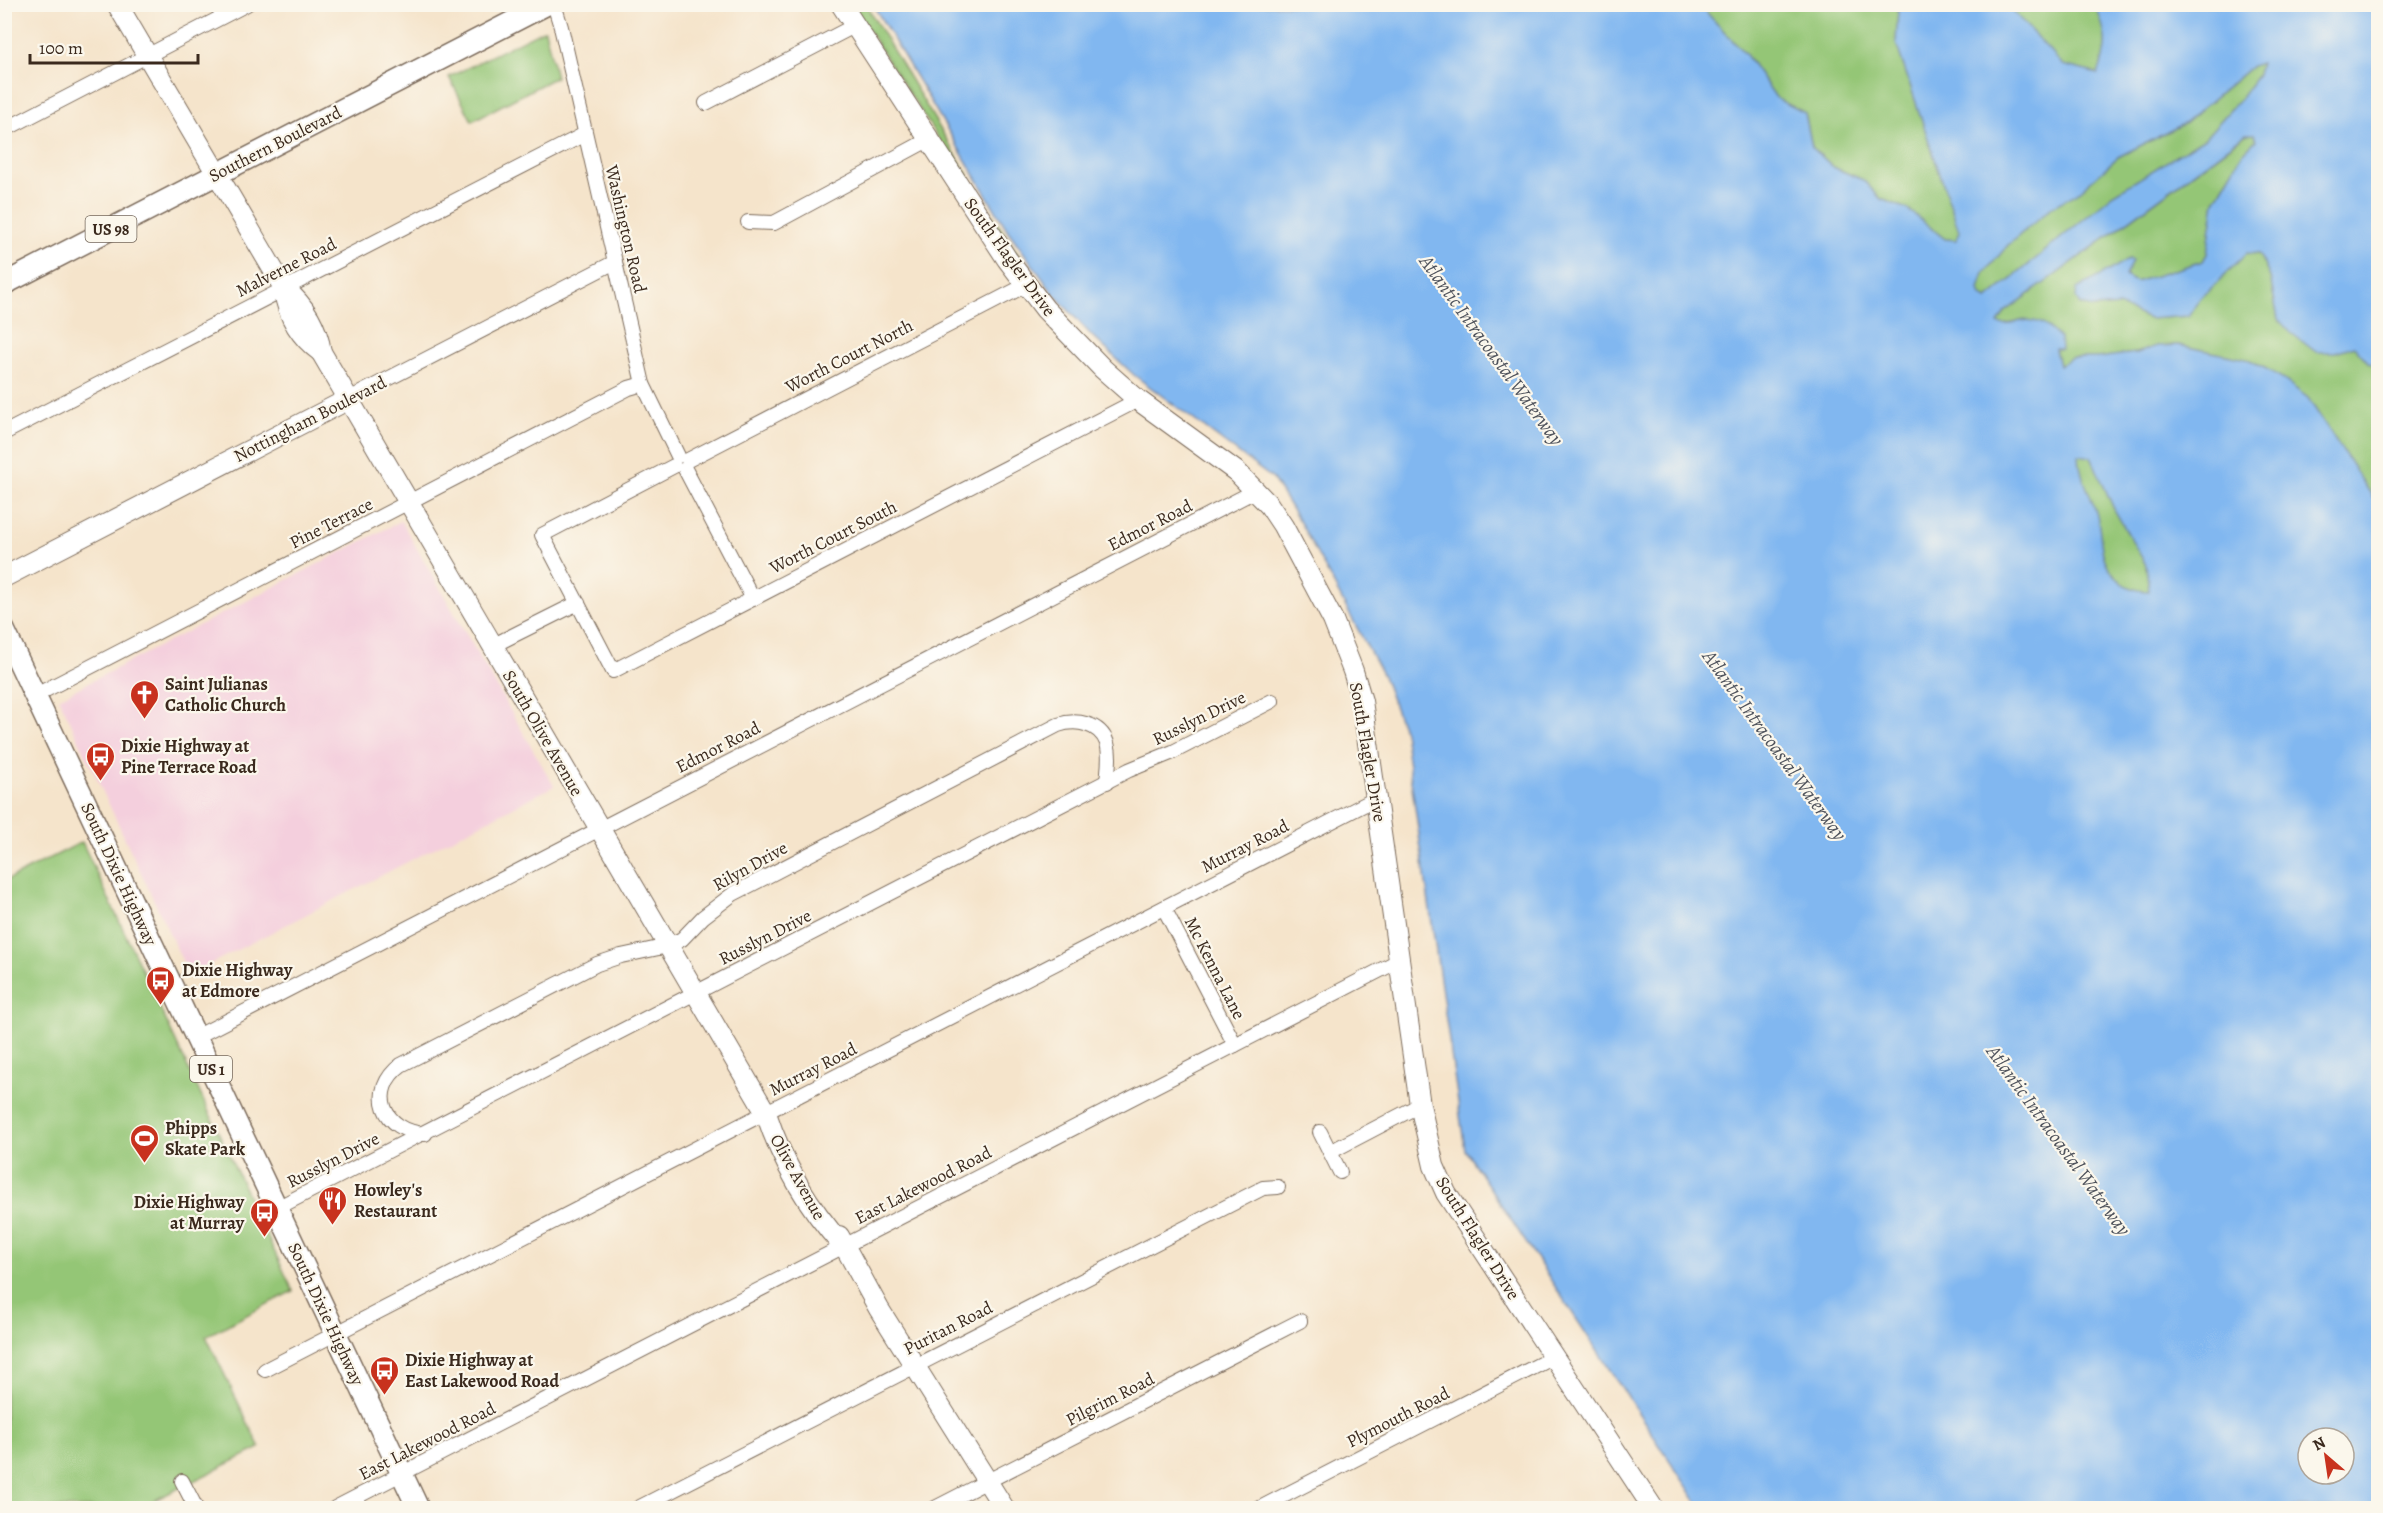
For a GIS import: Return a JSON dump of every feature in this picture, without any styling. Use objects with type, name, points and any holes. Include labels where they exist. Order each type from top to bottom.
[{"type":"main road","name":"Southern Boulevard","points":[[4,284],[547,4]]},
{"type":"main road","name":"South Dixie Highway","points":[[4,630],[418,1509]]},
{"type":"street","name":"South Olive Avenue","points":[[117,4],[284,288],[287,307],[306,341],[321,352],[766,1113]]},
{"type":"street","points":[[4,130],[247,4]]},
{"type":"street","name":"Washington Road","points":[[554,4],[643,384],[681,463],[753,599]]},
{"type":"street","name":"South Flagler Drive","points":[[841,4],[928,140],[1026,285],[1073,340],[1138,400],[1235,471],[1257,490],[1283,526],[1343,641],[1362,701],[1420,1105],[1434,1166],[1446,1193],[1653,1509]]},
{"type":"street","points":[[706,103],[854,26]]},
{"type":"street","name":"Malverne Road","points":[[4,433],[585,134]]},
{"type":"street","points":[[748,222],[774,223],[928,140]]},
{"type":"street","name":"Nottingham Boulevard","points":[[4,577],[615,262]]},
{"type":"street","name":"Worth Court North","points":[[578,603],[542,535],[1026,285]]},
{"type":"street","name":"Pine Terrace","points":[[36,695],[628,388],[643,384]]},
{"type":"street","name":"Worth Court South","points":[[578,603],[613,671],[1138,400]]},
{"type":"street","name":"Edmor Road","points":[[196,1037],[1257,490]]},
{"type":"street","points":[[492,646],[578,603]]},
{"type":"street","name":"Russlyn Drive","points":[[277,1208],[1107,782],[1173,752],[1272,701]]},
{"type":"street","name":"Rilyn Drive","points":[[425,1134],[410,1133],[402,1129],[395,1124],[386,1110],[383,1093],[385,1084],[394,1070],[597,964],[621,956],[668,946],[682,939],[703,917],[733,894],[1058,725],[1083,722],[1103,736],[1107,744],[1109,759],[1107,782]]},
{"type":"street","name":"Murray Road","points":[[265,1370],[337,1335],[1377,798]]},
{"type":"street","name":"Mc Kenna Lane","points":[[1164,908],[1235,1045]]},
{"type":"street","name":"East Lakewood Road","points":[[335,1509],[1400,960]]},
{"type":"street","points":[[1330,1152],[1420,1105]]},
{"type":"street","name":"Olive Avenue","points":[[766,1113],[787,1137],[831,1214],[843,1246],[914,1366],[1004,1509]]},
{"type":"street","points":[[1320,1132],[1340,1172]]},
{"type":"street","name":"Puritan Road","points":[[638,1509],[1263,1188],[1278,1187]]},
{"type":"street","name":"Pilgrim Road","points":[[935,1509],[1300,1321]]},
{"type":"street","name":"Plymouth Road","points":[[1260,1509],[1554,1357]]},
{"type":"street","points":[[182,1480],[196,1509]]},
{"type":"shaded area","points":[[401,521],[554,786],[189,975],[59,698]]},
{"type":"green space","points":[[852,5],[866,5],[990,212],[1026,267],[1023,269]]},
{"type":"green space","points":[[1702,5],[1894,5],[1898,11],[1896,43],[1959,231],[1957,240],[1945,239],[1907,209],[1881,199],[1863,180],[1833,167],[1812,147],[1805,113],[1777,99],[1747,56]]},
{"type":"green space","points":[[2007,5],[2095,5],[2106,39],[2099,74],[2063,66]]},
{"type":"green space","points":[[545,30],[556,77],[472,121],[449,77]]},
{"type":"green space","points":[[2261,62],[2258,75],[2205,138],[2113,195],[1987,299],[1981,296],[1978,289],[1984,273],[2008,245],[2053,206],[2076,194],[2118,157],[2185,123],[2252,66]]},
{"type":"green space","points":[[2247,134],[2255,134],[2256,140],[2243,153],[2215,201],[2207,254],[2203,261],[2136,282],[2125,276],[2131,261],[2129,259],[2110,271],[2094,308],[2119,306],[2149,319],[2189,316],[2198,301],[2247,253],[2259,254],[2270,277],[2278,319],[2335,352],[2354,346],[2369,363],[2378,365],[2378,505],[2308,398],[2277,375],[2250,360],[2178,345],[2157,346],[2136,353],[2097,358],[2071,358],[2059,366],[2055,349],[2024,320],[2004,325],[1997,324],[2005,312]]},
{"type":"green space","points":[[2079,454],[2091,457],[2114,509],[2146,565],[2149,591],[2138,591],[2123,584],[2105,565],[2079,469]]},
{"type":"green space","points":[[82,842],[293,1291],[206,1336],[260,1448],[139,1508],[5,1508],[5,881]]},
{"type":"water","name":"Atlantic Intracoastal Waterway","points":[[873,5],[1702,5],[1747,56],[1777,99],[1805,113],[1812,147],[1833,167],[1863,180],[1881,199],[1907,209],[1945,239],[1956,240],[1959,231],[1896,43],[1898,11],[1894,5],[2007,5],[2063,65],[2098,74],[2104,55],[2105,39],[2095,5],[2378,5],[2378,365],[2369,363],[2354,346],[2335,352],[2316,352],[2290,332],[2278,319],[2270,277],[2259,254],[2247,253],[2198,301],[2189,316],[2149,319],[2119,306],[2094,308],[2080,305],[2076,298],[2077,289],[2129,259],[2132,261],[2125,276],[2136,282],[2203,261],[2207,254],[2215,201],[2243,153],[2256,140],[2254,134],[2246,134],[2005,312],[1998,323],[2007,324],[2030,320],[2045,326],[2060,338],[2061,349],[2055,349],[2059,366],[2071,358],[2097,358],[2136,353],[2157,346],[2178,345],[2250,360],[2277,375],[2308,398],[2378,505],[2378,1508],[1701,1508],[1465,1150],[1404,732],[1383,676],[1301,524],[1273,479],[1134,375],[1091,335],[1053,293],[1008,231]],"holes":[[[2261,63],[2258,75],[2205,138],[2113,195],[1987,299],[1981,296],[1979,289],[1984,273],[2008,245],[2053,206],[2076,194],[2118,157],[2185,123],[2252,66]],[[2079,455],[2091,457],[2114,509],[2146,565],[2149,591],[2127,586],[2110,569],[2103,554],[2096,512],[2083,477]]]},
{"type":"place","name":"Saint Julianas Catholic Church","points":[[144,720]]},
{"type":"place","name":"Dixie Highway at Pine Terrace Road","points":[[100,782]]},
{"type":"place","name":"Dixie Highway at Edmore","points":[[161,1006]]},
{"type":"place","name":"Phipps Skate Park","points":[[144,1164]]},
{"type":"place","name":"Howley's Restaurant","points":[[333,1226]]},
{"type":"place","name":"Dixie Highway at Murray","points":[[265,1238]]},
{"type":"place","name":"Dixie Highway at East Lakewood Road","points":[[384,1396]]}]
